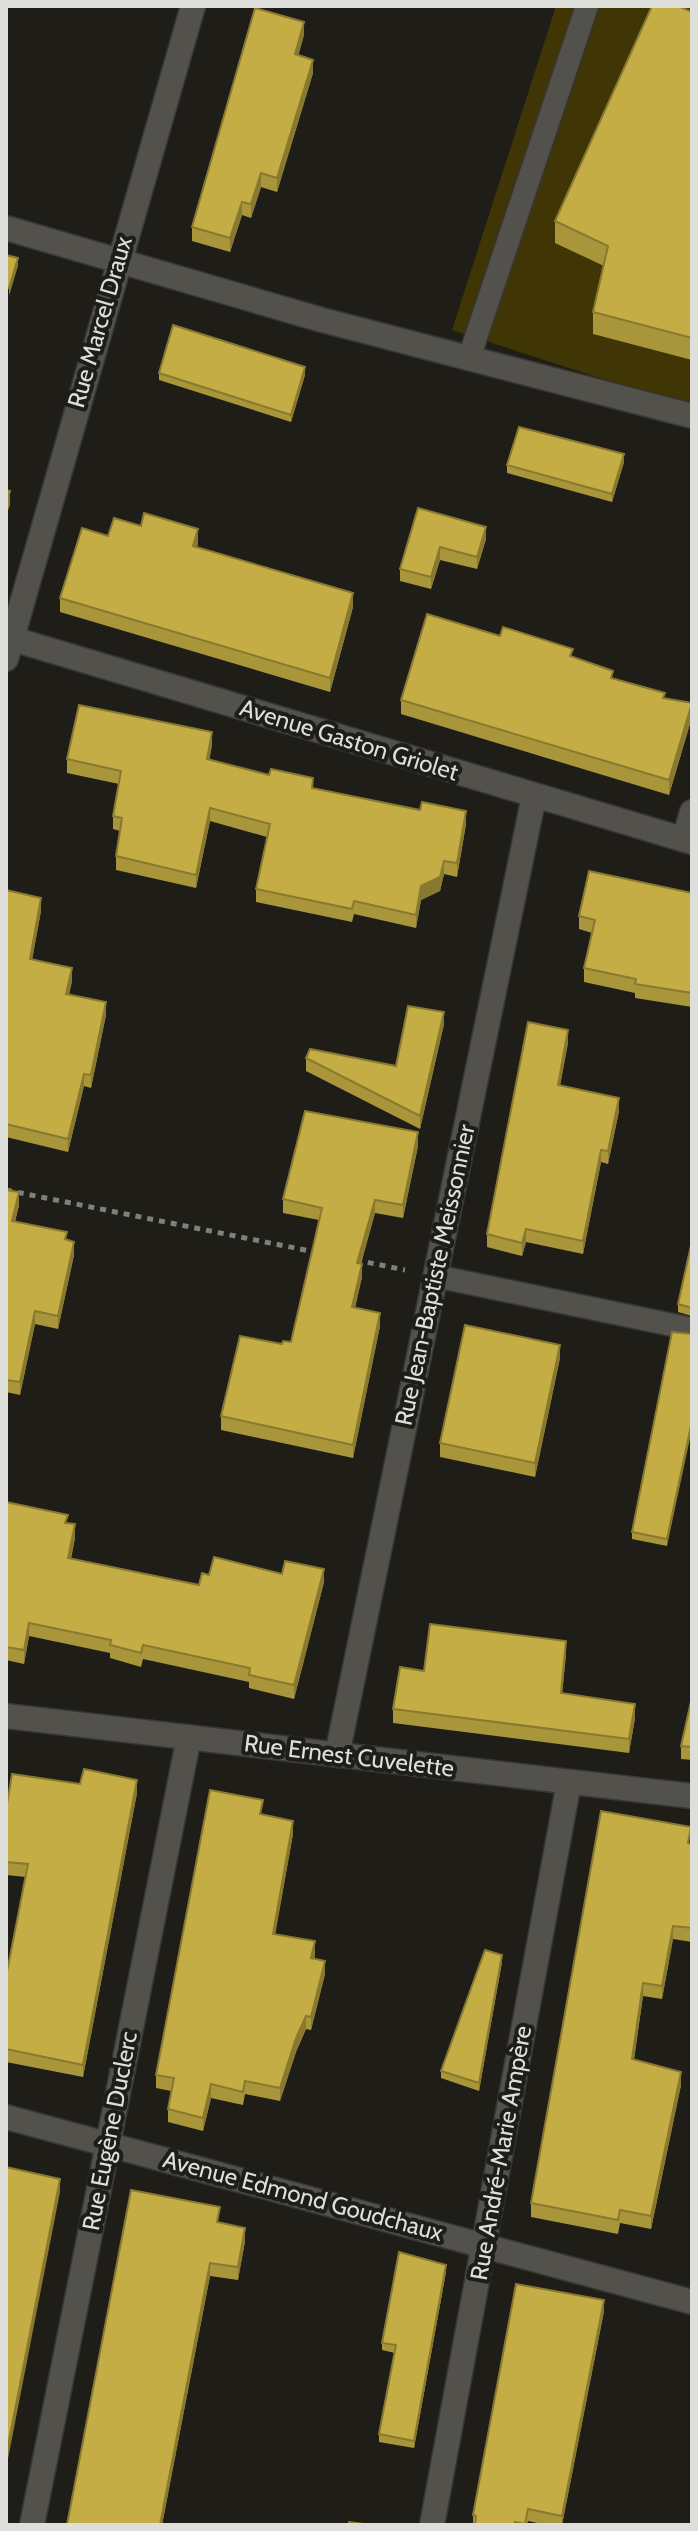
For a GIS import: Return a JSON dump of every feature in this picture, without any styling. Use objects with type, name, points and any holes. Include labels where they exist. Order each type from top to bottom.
[{"type":"street","name":"Rue Marcel Draux","points":[[8,645],[193,6]]},
{"type":"street","points":[[6,228],[469,358],[692,416]]},
{"type":"street","name":"Avenue Gaston Griolet","points":[[8,645],[688,841]]},
{"type":"street","name":"Rue Jean-Baptiste Meissonnier","points":[[337,1755],[534,796]]},
{"type":"street","points":[[688,841],[692,812]]},
{"type":"street","name":"Rue Ernest Cuvelette","points":[[6,1716],[692,1796]]},
{"type":"street","name":"Rue Eugène Duclerc","points":[[32,2525],[189,1737]]},
{"type":"street","name":"Rue André-Marie Ampère","points":[[432,2525],[569,1782]]},
{"type":"street","name":"Avenue Edmond Goudchaux","points":[[6,2117],[484,2243],[692,2302]]},
{"type":"lane","points":[[469,358],[587,6]]},
{"type":"lane","points":[[435,1276],[692,1329]]},
{"type":"path","points":[[6,1190],[324,1254]]},
{"type":"path","points":[[355,1260],[435,1276]]},
{"type":"shaded area","points":[[556,6],[692,6],[692,408],[452,330]]},
{"type":"building","points":[[652,6],[678,6],[692,12],[692,338],[593,312],[608,246],[555,221]]},
{"type":"building","points":[[255,8],[304,22],[295,54],[313,60],[277,178],[261,173],[251,204],[242,202],[230,238],[192,227]]},
{"type":"building","points":[[6,255],[18,258],[9,288],[6,288]]},
{"type":"building","points":[[173,325],[305,367],[291,415],[159,373]]},
{"type":"building","points":[[519,427],[624,454],[612,494],[507,465]]},
{"type":"building","points":[[418,508],[486,527],[477,557],[440,547],[431,577],[400,569]]},
{"type":"building","points":[[144,513],[198,529],[193,546],[353,593],[330,678],[60,598],[82,528],[108,536],[114,518],[141,526]]},
{"type":"building","points":[[427,614],[500,636],[503,627],[573,649],[570,656],[613,671],[611,678],[665,693],[663,698],[692,703],[669,780],[401,700]]},
{"type":"building","points":[[79,705],[212,732],[207,759],[269,775],[271,769],[313,778],[312,788],[420,810],[422,802],[466,811],[457,863],[444,861],[440,877],[421,886],[416,915],[354,901],[352,909],[256,889],[270,824],[210,808],[196,875],[116,856],[122,818],[113,816],[121,771],[67,759]]},
{"type":"building","points":[[589,871],[692,893],[692,993],[635,984],[636,979],[584,968],[595,920],[579,916]]},
{"type":"building","points":[[6,890],[41,898],[30,959],[72,968],[66,994],[106,1002],[91,1075],[84,1074],[68,1139],[6,1124]]},
{"type":"building","points":[[408,1006],[444,1012],[420,1116],[306,1058],[310,1049],[396,1066]]},
{"type":"building","points":[[528,1022],[568,1030],[558,1085],[619,1098],[608,1151],[601,1150],[583,1241],[526,1229],[522,1243],[487,1234]]},
{"type":"building","points":[[305,1111],[418,1132],[403,1205],[375,1200],[357,1263],[362,1264],[352,1307],[380,1313],[353,1445],[221,1416],[240,1336],[282,1344],[283,1341],[291,1342],[322,1208],[283,1199]]},
{"type":"building","points":[[6,1190],[19,1192],[12,1221],[67,1232],[65,1239],[74,1242],[58,1316],[35,1311],[20,1382],[6,1380]]},
{"type":"building","points":[[692,1241],[692,1308],[678,1304]]},
{"type":"building","points":[[465,1325],[560,1345],[535,1463],[440,1443]]},
{"type":"building","points":[[672,1332],[692,1334],[692,1421],[667,1539],[632,1532]]},
{"type":"building","points":[[6,1502],[68,1515],[65,1523],[75,1524],[68,1558],[199,1585],[202,1573],[209,1575],[214,1557],[282,1574],[285,1561],[324,1569],[294,1685],[249,1675],[250,1668],[143,1645],[141,1653],[110,1645],[111,1640],[29,1623],[24,1650],[6,1647]]},
{"type":"building","points":[[430,1624],[566,1641],[561,1693],[635,1704],[629,1739],[393,1709],[400,1667],[424,1671]]},
{"type":"building","points":[[692,1697],[692,1747],[681,1746]]},
{"type":"building","points":[[84,1769],[137,1780],[83,2065],[6,2049],[6,1977],[28,1864],[6,1862],[6,1810],[12,1774],[80,1784]]},
{"type":"building","points":[[210,1790],[263,1800],[260,1814],[293,1821],[273,1934],[315,1941],[311,1958],[325,1961],[311,2017],[306,2016],[296,2038],[280,2088],[245,2081],[243,2092],[211,2084],[203,2118],[168,2109],[174,2078],[156,2075]]},
{"type":"building","points":[[601,1811],[691,1827],[688,1843],[692,1844],[692,1928],[673,1926],[662,1986],[643,1983],[632,2059],[681,2072],[651,2216],[620,2210],[618,2220],[531,2203]]},
{"type":"building","points":[[485,1950],[502,1955],[479,2083],[441,2071]]},
{"type":"building","points":[[6,2167],[60,2179],[6,2456]]},
{"type":"building","points":[[131,2190],[220,2207],[217,2222],[245,2228],[238,2267],[210,2263],[160,2525],[67,2525]]},
{"type":"building","points":[[399,2252],[446,2265],[414,2441],[379,2434],[396,2345],[382,2343]]},
{"type":"building","points":[[516,2284],[604,2300],[562,2516],[528,2509],[525,2524],[475,2525],[476,2516],[473,2515]]}]
